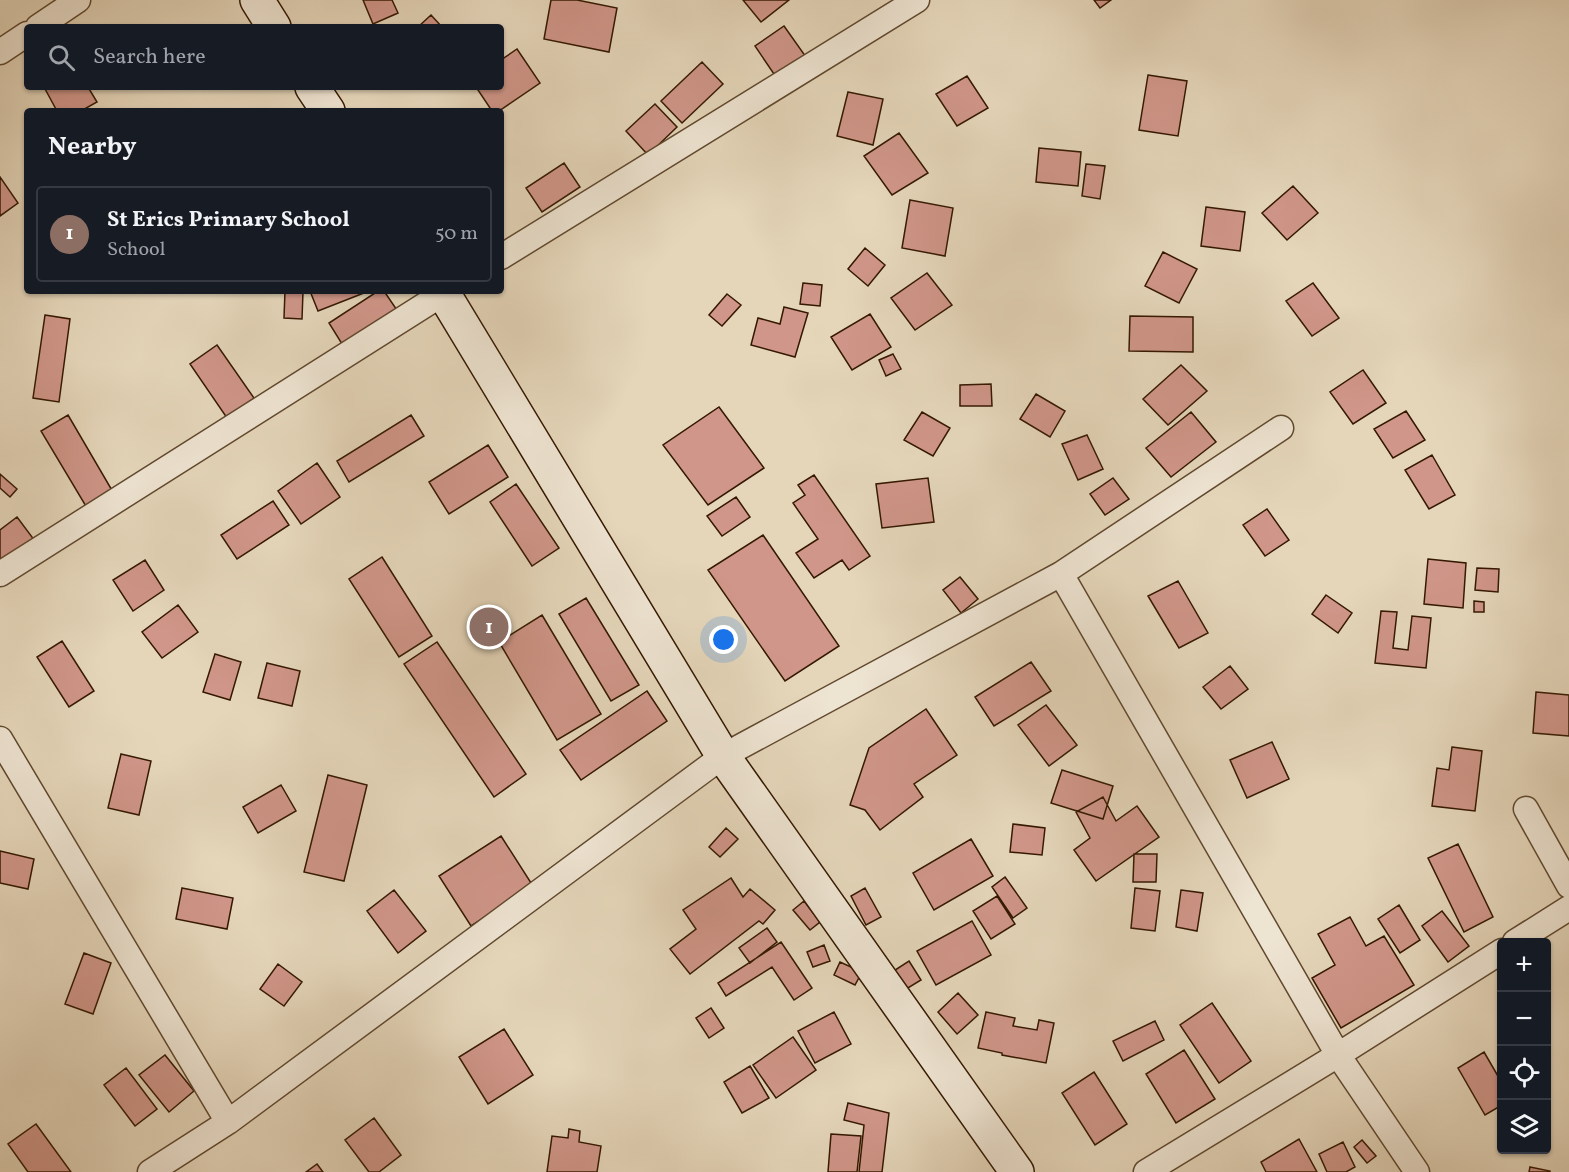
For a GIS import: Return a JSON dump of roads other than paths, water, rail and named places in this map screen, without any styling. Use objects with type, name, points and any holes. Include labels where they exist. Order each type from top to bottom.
[{"type":"street","points":[[42,24],[78,0]]},
{"type":"street","points":[[257,0],[272,24]]},
{"type":"street","points":[[504,255],[917,0]]},
{"type":"street","points":[[0,52],[24,36]]},
{"type":"street","points":[[314,90],[325,108]]},
{"type":"street","points":[[0,574],[441,294]]},
{"type":"street","points":[[445,294],[723,756],[1017,1172]]},
{"type":"street","points":[[150,1172],[228,1122],[723,756],[1061,574],[1281,428]]},
{"type":"street","points":[[1061,574],[1338,1055],[1417,1172]]},
{"type":"street","points":[[0,739],[228,1122]]},
{"type":"street","points":[[1526,809],[1569,886]]},
{"type":"street","points":[[1521,938],[1569,908]]},
{"type":"street","points":[[1146,1172],[1338,1055],[1497,954]]},
{"type":"place","name":"St Erics Primary School","points":[[489,627]]}]
